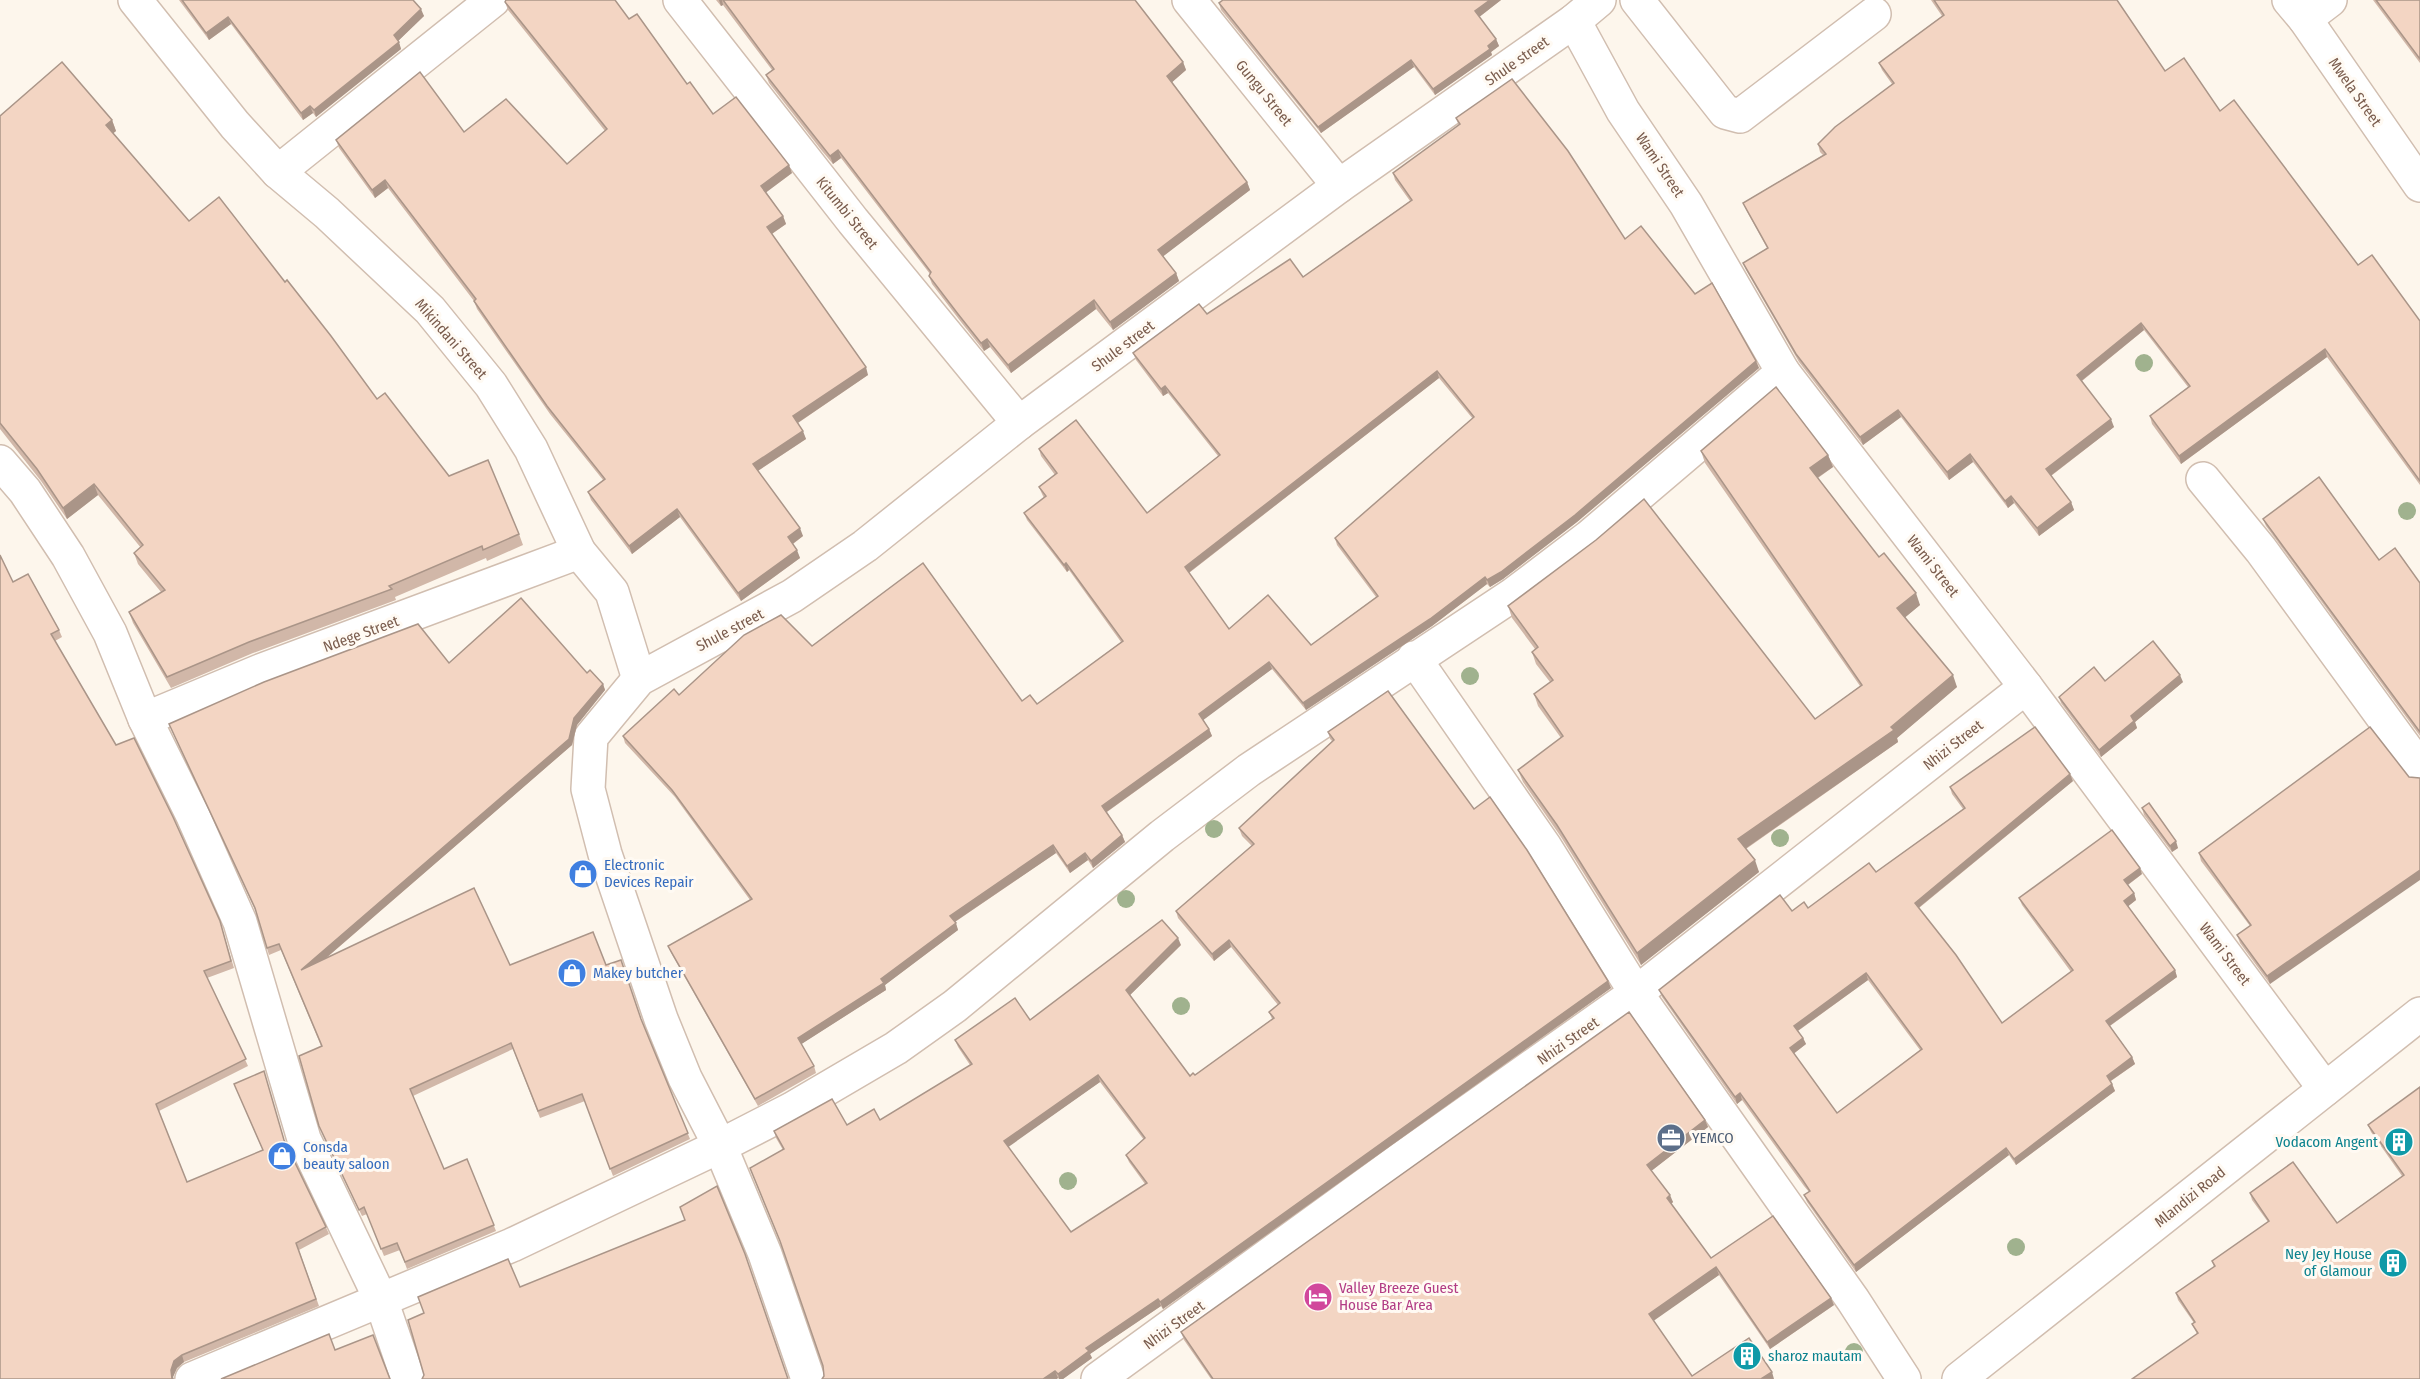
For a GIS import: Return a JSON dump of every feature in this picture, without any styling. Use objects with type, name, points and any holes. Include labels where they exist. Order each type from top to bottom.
[{"type":"street","name":"Mikindani Street","points":[[135,0],[228,117],[278,172],[327,213],[430,310],[491,386],[531,449],[579,552],[612,592],[639,679]]},
{"type":"street","points":[[278,172],[494,0]]},
{"type":"street","name":"Kitumbi Street","points":[[680,0],[853,221],[1018,423]]},
{"type":"street","name":"Gungu Street","points":[[1189,0],[1339,186]]},
{"type":"street","name":"Shule street","points":[[639,679],[792,596],[865,546],[1018,423],[1339,186],[1574,21],[1599,0]]},
{"type":"street","points":[[1637,0],[1725,112],[1740,116],[1874,14]]},
{"type":"street","name":"Mwela Street","points":[[2308,6],[2420,185]]},
{"type":"street","name":"Wami Street","points":[[1574,21],[1623,111],[1686,204],[1783,372],[2026,687],[2325,1089]]},
{"type":"street","points":[[192,1379],[512,1245],[720,1146],[792,1109],[896,1048],[955,1006],[1162,836],[1249,770],[1413,658],[1514,594],[1589,537],[1783,372]]},
{"type":"street","points":[[0,462],[26,491],[68,556],[110,633],[145,719],[193,816],[240,922],[304,1139],[381,1300],[408,1379]]},
{"type":"street","points":[[2203,479],[2261,550],[2420,768]]},
{"type":"street","name":"Ndege Street","points":[[145,719],[260,671],[579,552]]},
{"type":"street","points":[[1413,658],[1545,847],[1636,993],[1853,1300],[1904,1379]]},
{"type":"street","points":[[639,679],[591,737],[588,789],[605,854],[661,1019],[685,1078],[720,1146],[765,1254],[808,1379]]},
{"type":"street","name":"Nhizi Street","points":[[1098,1379],[1401,1159],[1636,993],[2026,687]]},
{"type":"street","name":"Mlandizi Road","points":[[1976,1374],[2420,1014]]},
{"type":"building","points":[[182,0],[413,0],[421,9],[394,35],[399,42],[314,110],[310,106],[301,113],[228,17],[206,33]]},
{"type":"building","points":[[506,0],[615,0],[629,19],[637,14],[687,84],[690,82],[713,114],[736,97],[789,165],[761,186],[783,216],[767,227],[866,367],[793,416],[803,431],[753,464],[800,528],[788,537],[797,550],[738,593],[677,509],[629,546],[588,492],[605,479],[547,406],[474,301],[476,299],[385,180],[372,190],[336,140],[420,72],[464,132],[506,99],[567,164],[607,129],[505,2]]},
{"type":"building","points":[[723,0],[1135,0],[1183,62],[1167,76],[1247,182],[1158,250],[1176,273],[1110,322],[1094,300],[1008,365],[987,339],[981,343],[958,314],[929,276],[931,272],[838,150],[830,156],[766,75],[774,69]]},
{"type":"building","points":[[1223,0],[1490,0],[1475,11],[1496,39],[1488,46],[1490,49],[1433,89],[1411,60],[1318,127],[1219,3]]},
{"type":"building","points":[[1934,0],[2117,0],[2165,71],[2184,58],[2220,111],[2234,100],[2358,265],[2372,255],[2420,321],[2420,481],[2325,349],[2179,456],[2150,416],[2190,386],[2141,323],[2077,375],[2111,419],[2046,469],[2071,502],[2037,528],[2011,496],[2005,501],[1970,454],[1947,472],[1898,410],[1860,437],[1796,354],[1743,263],[1768,248],[1743,203],[1826,154],[1818,144],[1835,127],[1894,83],[1879,63],[1944,15]]},
{"type":"building","points":[[2376,0],[2420,0],[2420,59]]},
{"type":"building","points":[[62,62],[112,120],[106,125],[189,221],[219,197],[285,282],[287,280],[331,336],[377,399],[385,393],[449,476],[488,460],[519,534],[483,550],[482,546],[389,586],[392,589],[249,642],[167,677],[129,612],[165,590],[134,553],[143,545],[94,484],[63,508],[37,469],[0,423],[0,116]]},
{"type":"building","points":[[1512,79],[1568,151],[1625,239],[1641,226],[1695,294],[1712,283],[1756,361],[1575,515],[1501,572],[1487,580],[1485,577],[1430,619],[1303,703],[1269,662],[1199,714],[1209,729],[1102,806],[1122,835],[1091,861],[1085,853],[1067,866],[1053,845],[950,916],[956,923],[881,979],[884,983],[798,1038],[814,1066],[755,1099],[668,946],[752,899],[672,790],[623,736],[674,689],[679,695],[744,635],[781,615],[812,646],[923,563],[1022,701],[1030,695],[1037,704],[1123,641],[1066,563],[1064,565],[1024,513],[1046,496],[1039,487],[1057,473],[1039,449],[1076,420],[1147,513],[1220,455],[1165,386],[1161,389],[1133,353],[1199,304],[1207,314],[1290,259],[1303,277],[1412,200],[1393,173],[1460,124],[1456,118]],"holes":[[[1437,371],[1474,417],[1335,538],[1378,596],[1311,645],[1268,595],[1229,629],[1185,567]]]},
{"type":"building","points":[[1776,387],[1828,455],[1810,468],[1879,557],[1884,553],[1916,593],[1897,608],[1953,675],[1891,727],[1894,730],[1738,839],[1755,860],[1637,953],[1557,825],[1518,770],[1563,736],[1534,694],[1553,680],[1532,652],[1538,647],[1508,606],[1596,540],[1644,499],[1815,719],[1862,685],[1701,451]]},
{"type":"building","points":[[2319,477],[2379,560],[2395,548],[2420,583],[2420,732],[2263,519]]},
{"type":"building","points":[[0,555],[13,582],[28,574],[59,630],[51,634],[116,745],[134,738],[220,921],[231,961],[204,971],[246,1059],[156,1104],[187,1182],[263,1150],[234,1084],[264,1071],[284,1140],[326,1227],[296,1243],[316,1299],[182,1355],[174,1361],[171,1370],[172,1379],[0,1379]]},
{"type":"building","points":[[521,598],[587,673],[590,670],[603,684],[574,718],[569,739],[301,970],[474,888],[510,965],[593,932],[606,965],[621,960],[641,1019],[688,1133],[610,1169],[582,1094],[538,1111],[511,1043],[410,1089],[444,1169],[467,1159],[494,1225],[405,1262],[397,1243],[381,1249],[364,1207],[359,1210],[319,1126],[299,1056],[322,1046],[279,944],[267,948],[255,908],[169,724],[264,682],[418,624],[449,663]]},
{"type":"building","points":[[2153,641],[2180,675],[2131,716],[2134,721],[2099,750],[2059,697],[2094,667],[2105,681]]},
{"type":"building","points":[[1388,691],[1474,809],[1490,797],[1527,850],[1608,981],[1160,1302],[1158,1299],[1086,1348],[1089,1351],[1058,1374],[1055,1371],[1043,1379],[822,1379],[823,1366],[780,1241],[750,1168],[784,1149],[774,1131],[832,1099],[847,1125],[874,1109],[880,1120],[972,1064],[955,1040],[1015,998],[1030,1020],[1162,920],[1178,938],[1126,990],[1190,1076],[1193,1073],[1195,1075],[1274,1018],[1269,1012],[1280,1003],[1229,940],[1212,954],[1176,911],[1254,844],[1239,828],[1334,740],[1328,732]],"holes":[[[1098,1075],[1145,1138],[1126,1155],[1147,1183],[1071,1232],[1004,1141]]]},
{"type":"building","points":[[2035,727],[2070,774],[1915,903],[1956,955],[2002,1023],[2073,970],[2019,898],[2112,830],[2140,868],[2124,880],[2134,893],[2124,901],[2175,970],[2106,1021],[2132,1057],[2107,1076],[2112,1084],[2014,1159],[2006,1148],[1854,1265],[1804,1195],[1810,1191],[1802,1179],[1740,1093],[1735,1097],[1659,990],[1780,895],[1792,911],[1804,902],[1808,908],[1869,863],[1876,872],[1965,808],[1950,787]],"holes":[[[1866,973],[1922,1049],[1837,1113],[1790,1048],[1803,1038],[1794,1026]]]},
{"type":"building","points":[[2370,727],[2409,777],[2420,778],[2420,870],[2267,976],[2237,935],[2251,925],[2199,853]]},
{"type":"building","points":[[2149,803],[2176,841],[2170,846],[2142,808]]},
{"type":"building","points":[[1629,1012],[1705,1120],[1647,1165],[1670,1195],[1667,1198],[1711,1258],[1773,1216],[1831,1298],[1767,1342],[1716,1267],[1649,1314],[1692,1376],[1749,1338],[1772,1372],[1761,1379],[1213,1379],[1181,1332]]},
{"type":"building","points":[[2420,1087],[2420,1379],[2132,1379],[2198,1333],[2192,1324],[2195,1322],[2176,1293],[2215,1266],[2212,1261],[2269,1221],[2250,1193],[2293,1162],[2337,1223],[2404,1175],[2368,1125]]},
{"type":"building","points":[[717,1186],[745,1254],[788,1379],[422,1379],[424,1375],[408,1320],[424,1313],[418,1297],[508,1259],[520,1287],[685,1220],[680,1207]]},
{"type":"building","points":[[329,1334],[335,1350],[373,1335],[390,1379],[221,1379]]},
{"type":"place","name":"Electronic Devices Repair","points":[[583,874]]},
{"type":"place","name":"Makey butcher","points":[[572,973]]},
{"type":"place","name":"YEMCO","points":[[1671,1138]]},
{"type":"place","name":"Vodacom Angent","points":[[2399,1142]]},
{"type":"place","name":"Consda beauty saloon","points":[[282,1156]]},
{"type":"place","name":"Ney Jey House of Glamour","points":[[2393,1263]]},
{"type":"place","name":"Valley Breeze Guest House Bar Area","points":[[1318,1297]]},
{"type":"place","name":"sharoz mautam","points":[[1747,1356]]}]
